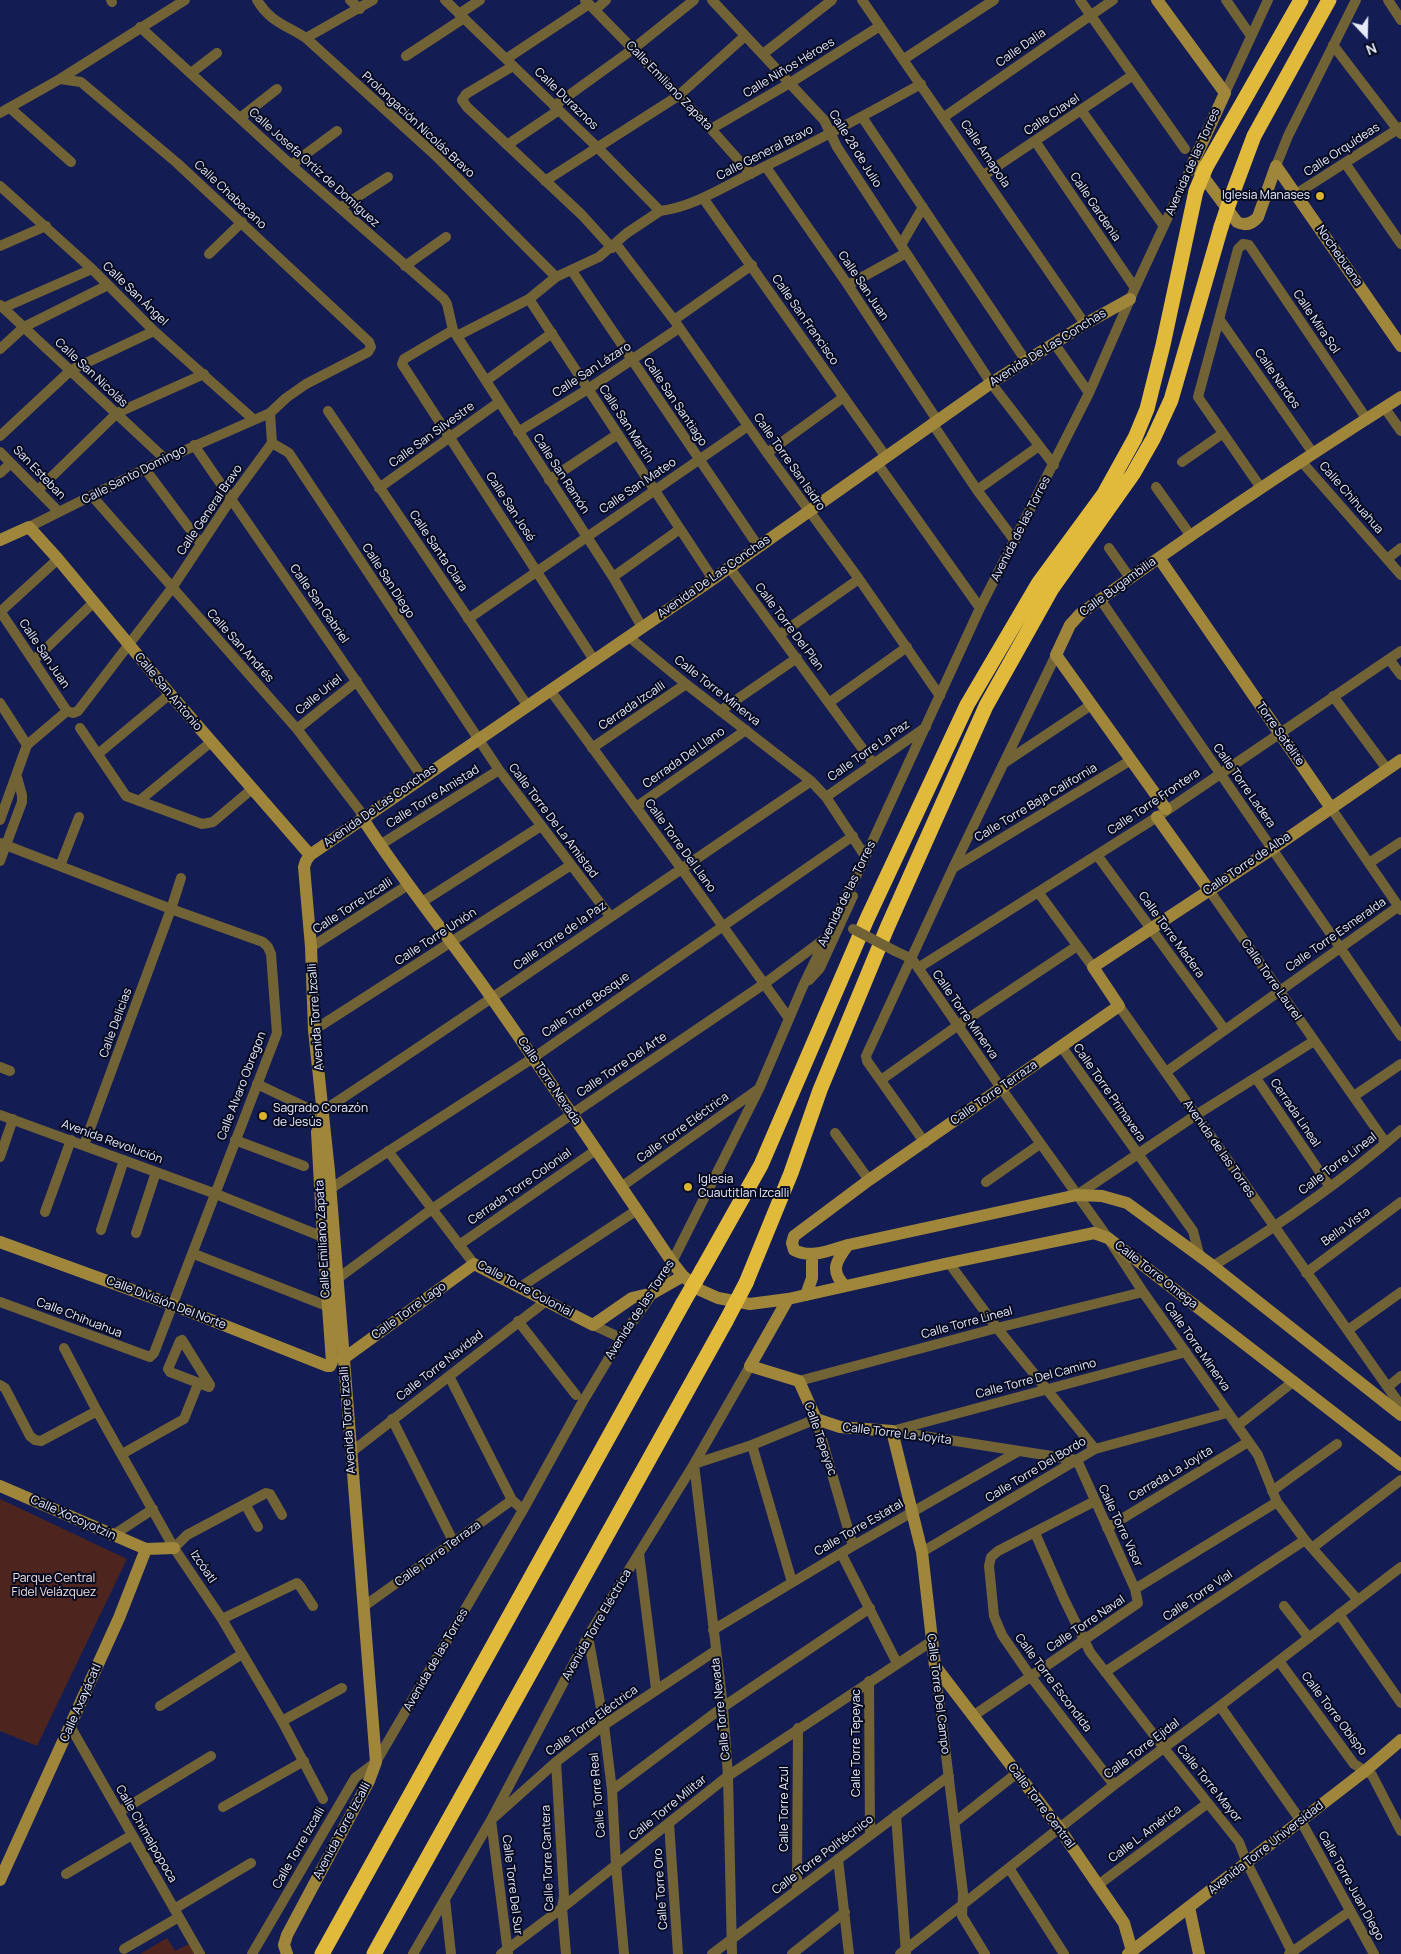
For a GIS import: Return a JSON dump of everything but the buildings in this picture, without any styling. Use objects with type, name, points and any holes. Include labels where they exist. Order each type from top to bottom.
[{"type":"highway","points":[[322,1954],[761,1165],[867,920],[967,705],[1038,584],[1104,494],[1135,438],[1147,409],[1163,345],[1196,191],[1199,165],[1301,0]]},
{"type":"highway","points":[[374,1954],[746,1283],[791,1173],[820,1090],[883,937],[986,706],[1051,590],[1133,474],[1153,439],[1171,400],[1221,227],[1254,136],[1329,0]]},
{"type":"street","points":[[0,113],[60,79],[185,0]]},
{"type":"street","name":"Prolongación Nicolás Bravo","points":[[257,0],[270,18],[306,38],[435,155],[556,277]]},
{"type":"street","points":[[350,0],[360,9]]},
{"type":"street","points":[[306,38],[360,9],[372,0]]},
{"type":"street","name":"Calle Duraznos","points":[[445,0],[660,210]]},
{"type":"street","points":[[406,56],[462,16],[480,0]]},
{"type":"street","points":[[510,62],[590,5],[606,0]]},
{"type":"street","points":[[507,145],[694,0]]},
{"type":"street","name":"Calle 28 de Julio","points":[[712,0],[824,120],[837,147],[991,383],[1054,465]]},
{"type":"street","points":[[763,54],[832,0]]},
{"type":"street","name":"Calle Amapola","points":[[863,0],[1085,324]]},
{"type":"street","points":[[904,59],[994,0]]},
{"type":"street","points":[[1080,0],[1185,149]]},
{"type":"street","name":"Calle Dalia","points":[[944,117],[1113,0]]},
{"type":"street","points":[[1157,0],[1225,93]]},
{"type":"street","points":[[1226,0],[1252,36]]},
{"type":"street","name":"Avenida de las Torres","points":[[376,1762],[524,1510],[582,1403],[621,1338],[672,1262],[759,1089],[788,1017],[864,859],[980,608],[1089,393],[1164,226],[1199,165],[1225,93],[1268,0]]},
{"type":"street","points":[[1199,165],[1237,222],[1247,224],[1254,222],[1258,217],[1288,136],[1356,0]]},
{"type":"street","points":[[1388,0],[1401,20]]},
{"type":"street","name":"Calle Emiliano Zapata","points":[[590,5],[751,174]]},
{"type":"street","name":"Calle Niños Héroes","points":[[710,129],[790,83],[880,26]]},
{"type":"street","name":"Calle Josefa Ortíz de Domíguez","points":[[140,28],[291,165],[444,299],[455,333]]},
{"type":"street","points":[[545,181],[678,96],[745,36]]},
{"type":"street","points":[[1333,45],[1400,130]]},
{"type":"street","points":[[191,73],[217,53]]},
{"type":"street","name":"Calle Torre San Isidro","points":[[510,62],[466,94],[462,100],[467,107],[614,246],[676,324],[766,453],[860,579],[940,696]]},
{"type":"street","name":"Calle Clavel","points":[[984,175],[1133,76]]},
{"type":"street","name":"Calle Chabacano","points":[[60,79],[81,82],[178,163],[369,342],[371,347],[368,352],[306,384],[286,398],[270,413]]},
{"type":"street","name":"Calle General Bravo","points":[[660,210],[671,209],[703,198],[831,134],[921,84]]},
{"type":"street","points":[[240,118],[277,89]]},
{"type":"street","points":[[10,108],[71,162]]},
{"type":"street","points":[[1081,110],[1164,226]]},
{"type":"street","points":[[862,117],[1026,361]]},
{"type":"street","name":"Calle Orquídeas","points":[[1296,194],[1400,130]]},
{"type":"street","points":[[291,165],[337,131]]},
{"type":"street","name":"Calle Gardenia","points":[[1035,141],[1133,293]]},
{"type":"street","points":[[1345,163],[1401,244]]},
{"type":"street","name":"Nochebuena","points":[[1276,166],[1401,346]]},
{"type":"street","name":"Calle San Juan","points":[[766,167],[848,285],[977,490],[1015,541]]},
{"type":"street","points":[[340,208],[388,177]]},
{"type":"street","name":"Calle San Ángel","points":[[0,186],[92,269],[154,331],[253,419]]},
{"type":"street","name":"Calle San Francisco","points":[[703,198],[844,397],[881,460],[980,608]]},
{"type":"street","points":[[848,285],[903,249],[923,207]]},
{"type":"street","points":[[455,333],[532,303],[556,277],[599,257],[660,210]]},
{"type":"street","points":[[209,254],[242,222]]},
{"type":"street","points":[[0,246],[46,226]]},
{"type":"street","points":[[405,266],[446,237]]},
{"type":"street","name":"Calle Mira Sol","points":[[1220,320],[1238,249],[1243,244],[1249,245],[1366,418]]},
{"type":"street","name":"Calle San Lázaro","points":[[518,432],[632,360],[752,266]]},
{"type":"street","points":[[1,307],[92,269]]},
{"type":"street","name":"Calle San Santiago","points":[[572,271],[758,546]]},
{"type":"street","points":[[0,350],[24,327],[108,285]]},
{"type":"street","name":"Avenida De Las Conchas","points":[[307,860],[363,818],[729,568],[808,510],[991,383],[1133,293]]},
{"type":"street","name":"Calle San Martín","points":[[532,303],[713,579]]},
{"type":"street","name":"Calle San Nicolás","points":[[1,307],[165,459]]},
{"type":"street","points":[[1220,320],[1198,397],[1261,488]]},
{"type":"street","name":"Calle Nardos","points":[[1220,320],[1313,453]]},
{"type":"street","points":[[0,436],[71,370],[154,331]]},
{"type":"street","name":"Calle San José","points":[[455,333],[404,359],[402,364],[594,660]]},
{"type":"street","name":"Calle San Ramón","points":[[455,333],[613,577],[642,627]]},
{"type":"street","points":[[487,380],[552,334]]},
{"type":"street","points":[[1054,344],[1089,393]]},
{"type":"street","points":[[38,490],[117,414],[204,374]]},
{"type":"street","points":[[766,453],[844,397]]},
{"type":"street","name":"Calle Bugambilia","points":[[915,964],[953,868],[1074,619],[1261,488],[1401,397]]},
{"type":"street","name":"Calle San Silvestre","points":[[379,488],[499,402]]},
{"type":"street","points":[[1384,407],[1401,431]]},
{"type":"street","name":"Calle Santa Clara","points":[[328,411],[527,705]]},
{"type":"street","points":[[270,413],[272,443]]},
{"type":"street","name":"Calle Santo Domingo","points":[[0,540],[92,496],[145,468],[270,413]]},
{"type":"street","name":"Calle San Mateo","points":[[468,618],[748,426]]},
{"type":"street","points":[[549,480],[618,434]]},
{"type":"street","points":[[1182,462],[1222,434]]},
{"type":"street","name":"Calle General Bravo","points":[[27,745],[72,712],[129,645],[172,588],[231,499],[272,443]]},
{"type":"street","name":"Calle San Diego","points":[[272,443],[289,453],[478,739]]},
{"type":"street","name":"Calle San Gabriel","points":[[194,445],[422,777]]},
{"type":"street","points":[[977,490],[1040,446]]},
{"type":"street","name":"San Esteban","points":[[0,452],[59,512]]},
{"type":"street","name":"Calle Chihuahua","points":[[1301,461],[1401,575]]},
{"type":"street","points":[[0,473],[11,463]]},
{"type":"street","points":[[145,468],[201,544]]},
{"type":"street","points":[[1156,487],[1191,536]]},
{"type":"street","name":"Calle San Andrés","points":[[92,496],[297,729],[360,811],[363,818]]},
{"type":"street","name":"Calle San Antonio","points":[[29,526],[252,789],[307,860]]},
{"type":"street","points":[[613,577],[680,529]]},
{"type":"street","points":[[1109,548],[1130,578]]},
{"type":"street","points":[[1387,559],[1401,548]]},
{"type":"street","name":"Torre Satélite","points":[[1159,558],[1400,908]]},
{"type":"street","points":[[0,611],[58,559]]},
{"type":"street","name":"Calle Torre Del Plan","points":[[729,568],[873,762]]},
{"type":"street","points":[[779,635],[860,579]]},
{"type":"street","name":"Calle Torre Ladera","points":[[1100,599],[1401,1036]]},
{"type":"street","points":[[34,660],[94,602]]},
{"type":"street","name":"Calle San Juan","points":[[0,611],[72,712]]},
{"type":"street","name":"Calle Torre Minerva","points":[[629,637],[720,711],[811,781],[826,797],[853,836],[864,859]]},
{"type":"street","points":[[830,702],[907,647]]},
{"type":"street","name":"Calle Torre Frontera","points":[[915,964],[1038,892],[1162,813],[1401,651]]},
{"type":"street","name":"Calle Torre Laurel","points":[[1056,655],[1131,760],[1209,890],[1386,1143]]},
{"type":"street","points":[[720,711],[797,658]]},
{"type":"street","points":[[1389,659],[1401,676]]},
{"type":"street","name":"Calle Uriel","points":[[297,729],[356,681]]},
{"type":"street","name":"Cerrada Izcalli","points":[[592,748],[686,684]]},
{"type":"street","name":"Calle Torre Del Llano","points":[[550,690],[788,1017]]},
{"type":"street","points":[[98,754],[170,694]]},
{"type":"street","points":[[1333,696],[1387,769]]},
{"type":"street","points":[[0,703],[27,745],[0,820]]},
{"type":"street","points":[[1003,764],[1091,705]]},
{"type":"street","name":"Calle Torre La Paz","points":[[826,797],[926,726]]},
{"type":"street","points":[[80,728],[121,792],[126,796],[202,824],[213,822],[252,789]]},
{"type":"street","name":"Cerrada Del Llano","points":[[636,806],[746,730]]},
{"type":"street","name":"Calle Torre De La Amistad","points":[[478,739],[499,770],[610,916]]},
{"type":"street","points":[[139,801],[211,742]]},
{"type":"street","name":"Calle Torre Baja California","points":[[953,868],[1131,760]]},
{"type":"street","name":"Calle Torre de Alba","points":[[1093,967],[1272,849],[1401,760]]},
{"type":"street","name":"Calle Torre Amistad","points":[[380,845],[499,770]]},
{"type":"street","points":[[0,861],[3,844],[22,802],[17,777]]},
{"type":"street","name":"Calle Torre de la Paz","points":[[320,1111],[492,999],[610,916],[811,781]]},
{"type":"street","points":[[60,866],[79,817]]},
{"type":"street","name":"Calle Torre Nevada","points":[[363,818],[408,885],[452,942],[492,999],[683,1276],[700,1290],[718,1298],[750,1304],[788,1299]]},
{"type":"street","points":[[422,902],[541,826]]},
{"type":"street","name":"Calle Torre Bosque","points":[[330,1189],[533,1058],[853,836]]},
{"type":"street","points":[[1369,863],[1401,842]]},
{"type":"street","name":"Calle Alvaro Obregon","points":[[3,844],[171,909],[263,942],[271,954],[276,1033],[194,1254],[154,1353],[150,1358]]},
{"type":"street","name":"Calle Torre Madera","points":[[1097,854],[1224,1030]]},
{"type":"street","points":[[803,986],[820,968],[862,878],[864,859]]},
{"type":"street","name":"Avenida Torre Izcalli","points":[[287,1954],[284,1945],[287,1935],[369,1782],[376,1762],[330,1189],[320,1111],[314,1030],[307,860]]},
{"type":"street","name":"Calle Torre Unión","points":[[314,1030],[571,865]]},
{"type":"street","name":"Calle Delicias","points":[[84,1145],[171,909],[180,878]]},
{"type":"street","name":"Calle Torre Izcalli","points":[[312,947],[408,885]]},
{"type":"street","name":"Avenida de las Torres","points":[[1038,892],[1093,967],[1274,1228],[1401,1406]]},
{"type":"street","name":"Calle Torre Esmeralda","points":[[1166,1072],[1340,948],[1400,908]]},
{"type":"street","points":[[840,924],[895,951],[915,964],[866,1056],[867,1061],[925,1143]]},
{"type":"street","name":"Calle Torre Del Arte","points":[[337,1279],[432,1209],[764,984],[824,940]]},
{"type":"street","points":[[881,1080],[957,1026],[1077,946]]},
{"type":"street","name":"Calle Torre Minerva","points":[[915,964],[1258,1455],[1277,1502],[1308,1544],[1358,1600]]},
{"type":"street","name":"Calle Torre Terraza","points":[[812,1254],[802,1254],[794,1250],[792,1243],[794,1236],[869,1180],[925,1143],[1119,1006]]},
{"type":"street","name":"Calle Torre Primavera","points":[[1077,1195],[1196,1115],[1314,1041]]},
{"type":"street","name":"Calle Torre Primavera","points":[[1061,1046],[1193,1231],[1198,1254]]},
{"type":"street","points":[[1354,1096],[1401,1064]]},
{"type":"street","name":"Cerrada Lineal","points":[[1256,1078],[1330,1187]]},
{"type":"street","points":[[257,1084],[320,1111]]},
{"type":"street","name":"Calle Torre Eléctrica","points":[[621,1187],[759,1089]]},
{"type":"street","name":"Calle Emiliano Zapata","points":[[320,1111],[322,1237],[332,1362],[330,1366]]},
{"type":"street","name":"Avenida Revolución","points":[[0,1115],[216,1194],[322,1237]]},
{"type":"street","points":[[0,1157],[13,1119]]},
{"type":"street","name":"Calle Torre Lineal","points":[[1214,1266],[1274,1228],[1330,1187],[1401,1130]]},
{"type":"street","points":[[835,1133],[869,1180]]},
{"type":"street","points":[[45,1212],[70,1140]]},
{"type":"street","points":[[235,1140],[304,1166]]},
{"type":"street","points":[[986,1182],[1040,1144]]},
{"type":"street","name":"Cerrada Torre Colonial","points":[[460,1245],[596,1150]]},
{"type":"street","name":"Calle Torre Colonial","points":[[388,1151],[474,1264],[621,1338]]},
{"type":"street","points":[[101,1230],[124,1160]]},
{"type":"street","points":[[136,1233],[156,1172]]},
{"type":"street","points":[[806,1295],[812,1278],[812,1254],[1077,1195],[1102,1196],[1127,1203],[1198,1254],[1401,1415]]},
{"type":"street","name":"Bella Vista","points":[[1306,1273],[1401,1202]]},
{"type":"street","points":[[519,1288],[637,1210]]},
{"type":"street","name":"Calle Torre Omega","points":[[788,1299],[1094,1233],[1108,1238],[1401,1465]]},
{"type":"street","name":"Calle División Del Norte","points":[[0,1242],[173,1305],[330,1366]]},
{"type":"street","points":[[845,1286],[836,1274],[836,1266],[838,1259],[848,1245]]},
{"type":"street","points":[[194,1254],[327,1306]]},
{"type":"street","points":[[949,1263],[997,1328],[1095,1449]]},
{"type":"street","name":"Calle Torre Lago","points":[[343,1359],[474,1264]]},
{"type":"street","points":[[592,1324],[632,1298],[653,1293],[683,1276]]},
{"type":"street","name":"Calle Torre Lineal","points":[[799,1382],[997,1328],[1143,1292]]},
{"type":"street","points":[[1348,1330],[1401,1292]]},
{"type":"street","name":"Avenida Torre Eléctrica","points":[[413,1954],[491,1820],[588,1636],[694,1464],[788,1299]]},
{"type":"street","name":"Calle Torre Navidad","points":[[350,1453],[546,1300]]},
{"type":"street","name":"Calle Chihuahua","points":[[0,1302],[150,1358]]},
{"type":"street","points":[[518,1321],[576,1395]]},
{"type":"street","points":[[182,1340],[210,1385],[207,1388],[198,1384],[168,1369],[182,1340]]},
{"type":"street","name":"Izcóatl","points":[[64,1348],[174,1548],[222,1619],[282,1721],[323,1799]]},
{"type":"street","name":"Calle Torre Del Camino","points":[[892,1431],[1186,1352]]},
{"type":"street","points":[[750,1366],[799,1382]]},
{"type":"street","points":[[449,1376],[512,1500],[524,1510]]},
{"type":"street","points":[[1388,1386],[1401,1376]]},
{"type":"street","points":[[1237,1426],[1294,1381]]},
{"type":"street","name":"Calle Tepeyac","points":[[799,1382],[816,1419],[853,1546]]},
{"type":"street","points":[[122,1454],[184,1419],[198,1384]]},
{"type":"street","points":[[0,1385],[5,1388],[30,1436],[35,1440],[42,1441],[97,1411]]},
{"type":"street","name":"Calle Torre Del Bordo","points":[[922,1552],[1095,1449],[1228,1412]]},
{"type":"street","points":[[392,1419],[454,1542]]},
{"type":"street","points":[[694,1464],[752,1445],[816,1419]]},
{"type":"street","name":"Calle Torre La Joyita","points":[[816,1419],[840,1427],[892,1431],[1077,1460]]},
{"type":"street","name":"Calle Torre Del Campo","points":[[892,1431],[922,1552],[963,1893],[962,1916],[985,1954]]},
{"type":"street","name":"Cerrada La Joyita","points":[[1107,1528],[1248,1442]]},
{"type":"street","points":[[1272,1492],[1337,1444]]},
{"type":"street","points":[[752,1445],[792,1582]]},
{"type":"street","name":"Calle Torre Estatal","points":[[713,1630],[841,1552],[1019,1451]]},
{"type":"street","name":"Calle Torre Visor","points":[[1077,1460],[1135,1589],[1138,1603]]},
{"type":"street","name":"Calle Torre Nevada","points":[[694,1464],[723,1707],[728,1776],[730,1940],[732,1954]]},
{"type":"street","name":"Calle Torre Vial","points":[[1105,1672],[1308,1544],[1401,1480]]},
{"type":"street","name":"Calle Xocoyotzin","points":[[0,1486],[112,1536],[146,1549]]},
{"type":"street","points":[[146,1549],[174,1548],[187,1535],[268,1492],[282,1515]]},
{"type":"street","name":"Calle Torre Terraza","points":[[363,1607],[512,1500]]},
{"type":"street","name":"Calle Torre Escondida","points":[[1095,1501],[998,1551],[991,1557],[989,1566],[994,1616],[1002,1635],[1031,1677],[1114,1785]]},
{"type":"street","name":"Calle Torre Naval","points":[[1135,1589],[1277,1502]]},
{"type":"street","points":[[245,1504],[258,1527]]},
{"type":"street","points":[[112,1536],[153,1508]]},
{"type":"street","name":"Calle Torre Mayor","points":[[1035,1533],[1084,1640],[1105,1672],[1239,1842],[1247,1863],[1291,1953]]},
{"type":"street","name":"Calle Axayácatl","points":[[0,1880],[119,1618],[146,1549]]},
{"type":"street","points":[[841,1552],[897,1663]]},
{"type":"street","points":[[639,1553],[656,1689]]},
{"type":"street","name":"Calle Torre Ejidal","points":[[904,1953],[962,1904],[1114,1785],[1400,1569]]},
{"type":"street","points":[[222,1619],[296,1583],[313,1606]]},
{"type":"street","name":"Calle Torre Naval","points":[[973,1716],[1138,1603]]},
{"type":"street","points":[[1284,1606],[1309,1638]]},
{"type":"street","points":[[612,1790],[723,1707],[870,1608]]},
{"type":"street","points":[[1339,1614],[1401,1703]]},
{"type":"street","name":"Calle Torre Real","points":[[588,1636],[604,1725],[612,1790],[624,1954]]},
{"type":"street","name":"Calle Torre Militar","points":[[505,1952],[728,1776],[932,1641]]},
{"type":"street","name":"Calle Torre Eléctrica","points":[[491,1820],[556,1762],[604,1725],[715,1651]]},
{"type":"street","points":[[160,1706],[242,1654]]},
{"type":"street","name":"Calle Torre Obispo","points":[[1279,1661],[1354,1764],[1372,1775],[1400,1829]]},
{"type":"street","name":"Calle Torre Central","points":[[935,1666],[1059,1828],[1124,1923],[1131,1953]]},
{"type":"street","name":"Calle Torre Tepeyac","points":[[869,1682],[870,1835]]},
{"type":"street","points":[[282,1721],[342,1688]]},
{"type":"street","name":"Calle Torre Juan Diego","points":[[1220,1706],[1301,1821],[1374,1954]]},
{"type":"street","name":"Calle Chimalpopoca","points":[[70,1726],[200,1954]]},
{"type":"street","name":"Calle Torre Azul","points":[[797,1889],[798,1728]]},
{"type":"street","name":"Avenida Torre Universidad","points":[[1131,1953],[1365,1771],[1401,1740]]},
{"type":"street","points":[[119,1812],[211,1756]]},
{"type":"street","points":[[223,1807],[304,1761]]},
{"type":"street","name":"Calle Torre Izcalli","points":[[252,1954],[355,1778],[376,1762]]},
{"type":"street","name":"Calle Torre Cantera","points":[[556,1762],[564,1896],[562,1908],[566,1954]]},
{"type":"street","points":[[955,1822],[1017,1773]]},
{"type":"street","name":"Calle Torre Politécnico","points":[[712,1954],[948,1776]]},
{"type":"street","name":"Calle L. América","points":[[1098,1885],[1208,1803]]},
{"type":"street","points":[[896,1815],[904,1953]]},
{"type":"street","name":"Calle Torre Del Sur","points":[[491,1820],[505,1952]]},
{"type":"street","name":"Calle Torre Oro","points":[[669,1823],[678,1954]]},
{"type":"street","points":[[66,1874],[132,1835]]},
{"type":"street","points":[[838,1859],[849,1954]]},
{"type":"street","points":[[124,1949],[251,1862]]},
{"type":"street","points":[[1009,1868],[1064,1954]]},
{"type":"street","points":[[445,1900],[451,1954]]},
{"type":"street","points":[[1189,1907],[1199,1954]]},
{"type":"street","points":[[1291,1953],[1350,1911]]},
{"type":"street","points":[[792,1954],[844,1912]]},
{"type":"green space","name":"Parque Central Fidel Velázquez","points":[[0,1499],[127,1559],[37,1746],[0,1731]]},
{"type":"green space","points":[[167,1938],[175,1951],[189,1944],[195,1954],[140,1954]]},
{"type":"place","name":"Iglesia Manases","points":[[1320,196]]},
{"type":"place","name":"Sagrado Corazón de Jesús","points":[[263,1116]]},
{"type":"place","name":"Iglesia Cuautitlan Izcalli","points":[[688,1187]]}]
